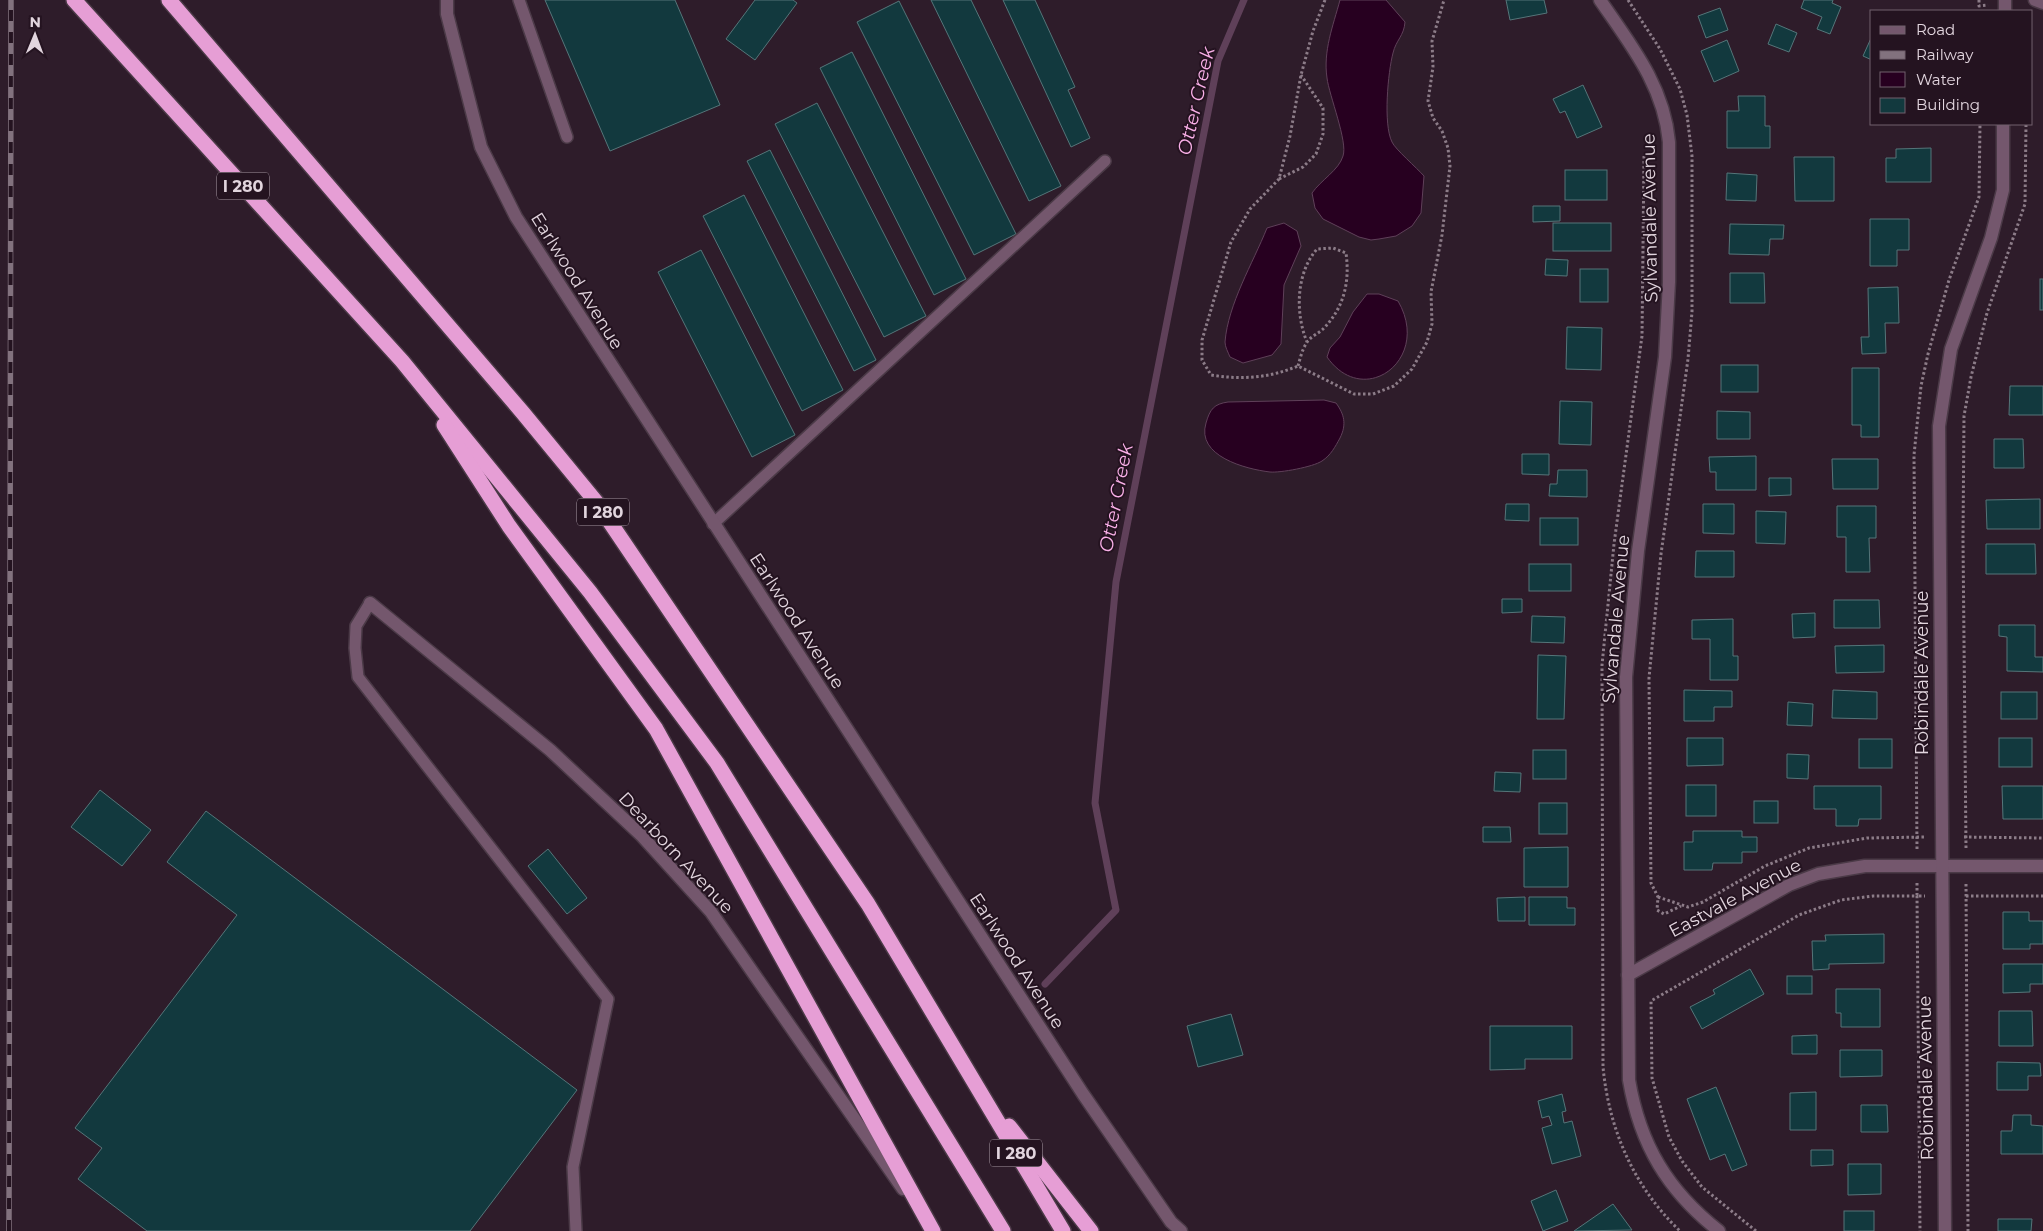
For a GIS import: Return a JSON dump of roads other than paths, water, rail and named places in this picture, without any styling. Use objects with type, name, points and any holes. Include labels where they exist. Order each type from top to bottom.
[{"type":"highway","name":"I 280","points":[[74,0],[402,361],[590,592],[717,763],[1003,1231]]},
{"type":"highway","name":"I 280","points":[[169,0],[442,318],[597,503],[868,904],[968,1075],[1063,1231]]},
{"type":"highway","points":[[402,361],[510,526],[656,729],[933,1231]]},
{"type":"highway","points":[[968,1075],[1091,1231]]},
{"type":"street","name":"Earlwood Avenue","points":[[447,0],[447,14],[481,147],[516,217],[1083,1094],[1171,1222],[1181,1231]]},
{"type":"street","name":"Sylvandale Avenue","points":[[1600,0],[1641,60],[1655,85],[1666,120],[1669,142],[1669,282],[1665,358],[1638,550],[1626,677],[1629,1080],[1643,1132],[1663,1173],[1678,1194],[1696,1213],[1719,1231]]},
{"type":"street","points":[[2035,0],[2043,3]]},
{"type":"street","name":"Robindale Avenue","points":[[1944,1231],[1939,426],[1951,349],[1991,238],[2003,190],[2003,125]]},
{"type":"street","name":"Dearborn Avenue","points":[[370,603],[550,750],[641,835],[711,912],[933,1231]]},
{"type":"street","name":"Eastvale Avenue","points":[[1628,975],[1803,879],[1835,870],[1865,866],[2043,866]]},
{"type":"lane","points":[[519,0],[567,137]]},
{"type":"lane","points":[[713,524],[1105,161]]},
{"type":"lane","points":[[370,603],[356,626],[355,648],[358,677],[608,999],[572,1167],[576,1231]]},
{"type":"water","points":[[1340,0],[1386,0],[1405,22],[1391,62],[1387,98],[1389,134],[1394,145],[1424,176],[1421,213],[1412,226],[1396,236],[1371,240],[1359,237],[1323,219],[1315,208],[1312,193],[1338,166],[1344,149],[1341,130],[1328,86],[1326,68],[1329,39]]},
{"type":"water","points":[[1284,223],[1297,231],[1301,246],[1284,285],[1281,344],[1272,355],[1243,363],[1230,357],[1225,342],[1231,313],[1267,228]]},
{"type":"water","points":[[1367,294],[1379,294],[1398,301],[1406,322],[1406,342],[1400,358],[1389,371],[1375,378],[1358,379],[1342,372],[1327,357],[1330,348],[1340,337],[1353,312]]},
{"type":"water","points":[[1324,400],[1336,403],[1343,415],[1344,424],[1340,438],[1322,461],[1296,469],[1270,472],[1236,464],[1215,452],[1208,444],[1205,434],[1209,414],[1216,406],[1223,403]]},
{"type":"waterway","name":"Otter Creek","points":[[1045,984],[1116,910],[1095,803],[1116,582],[1218,61],[1244,0]]},
{"type":"railway","points":[[9,1231],[11,0]]}]
